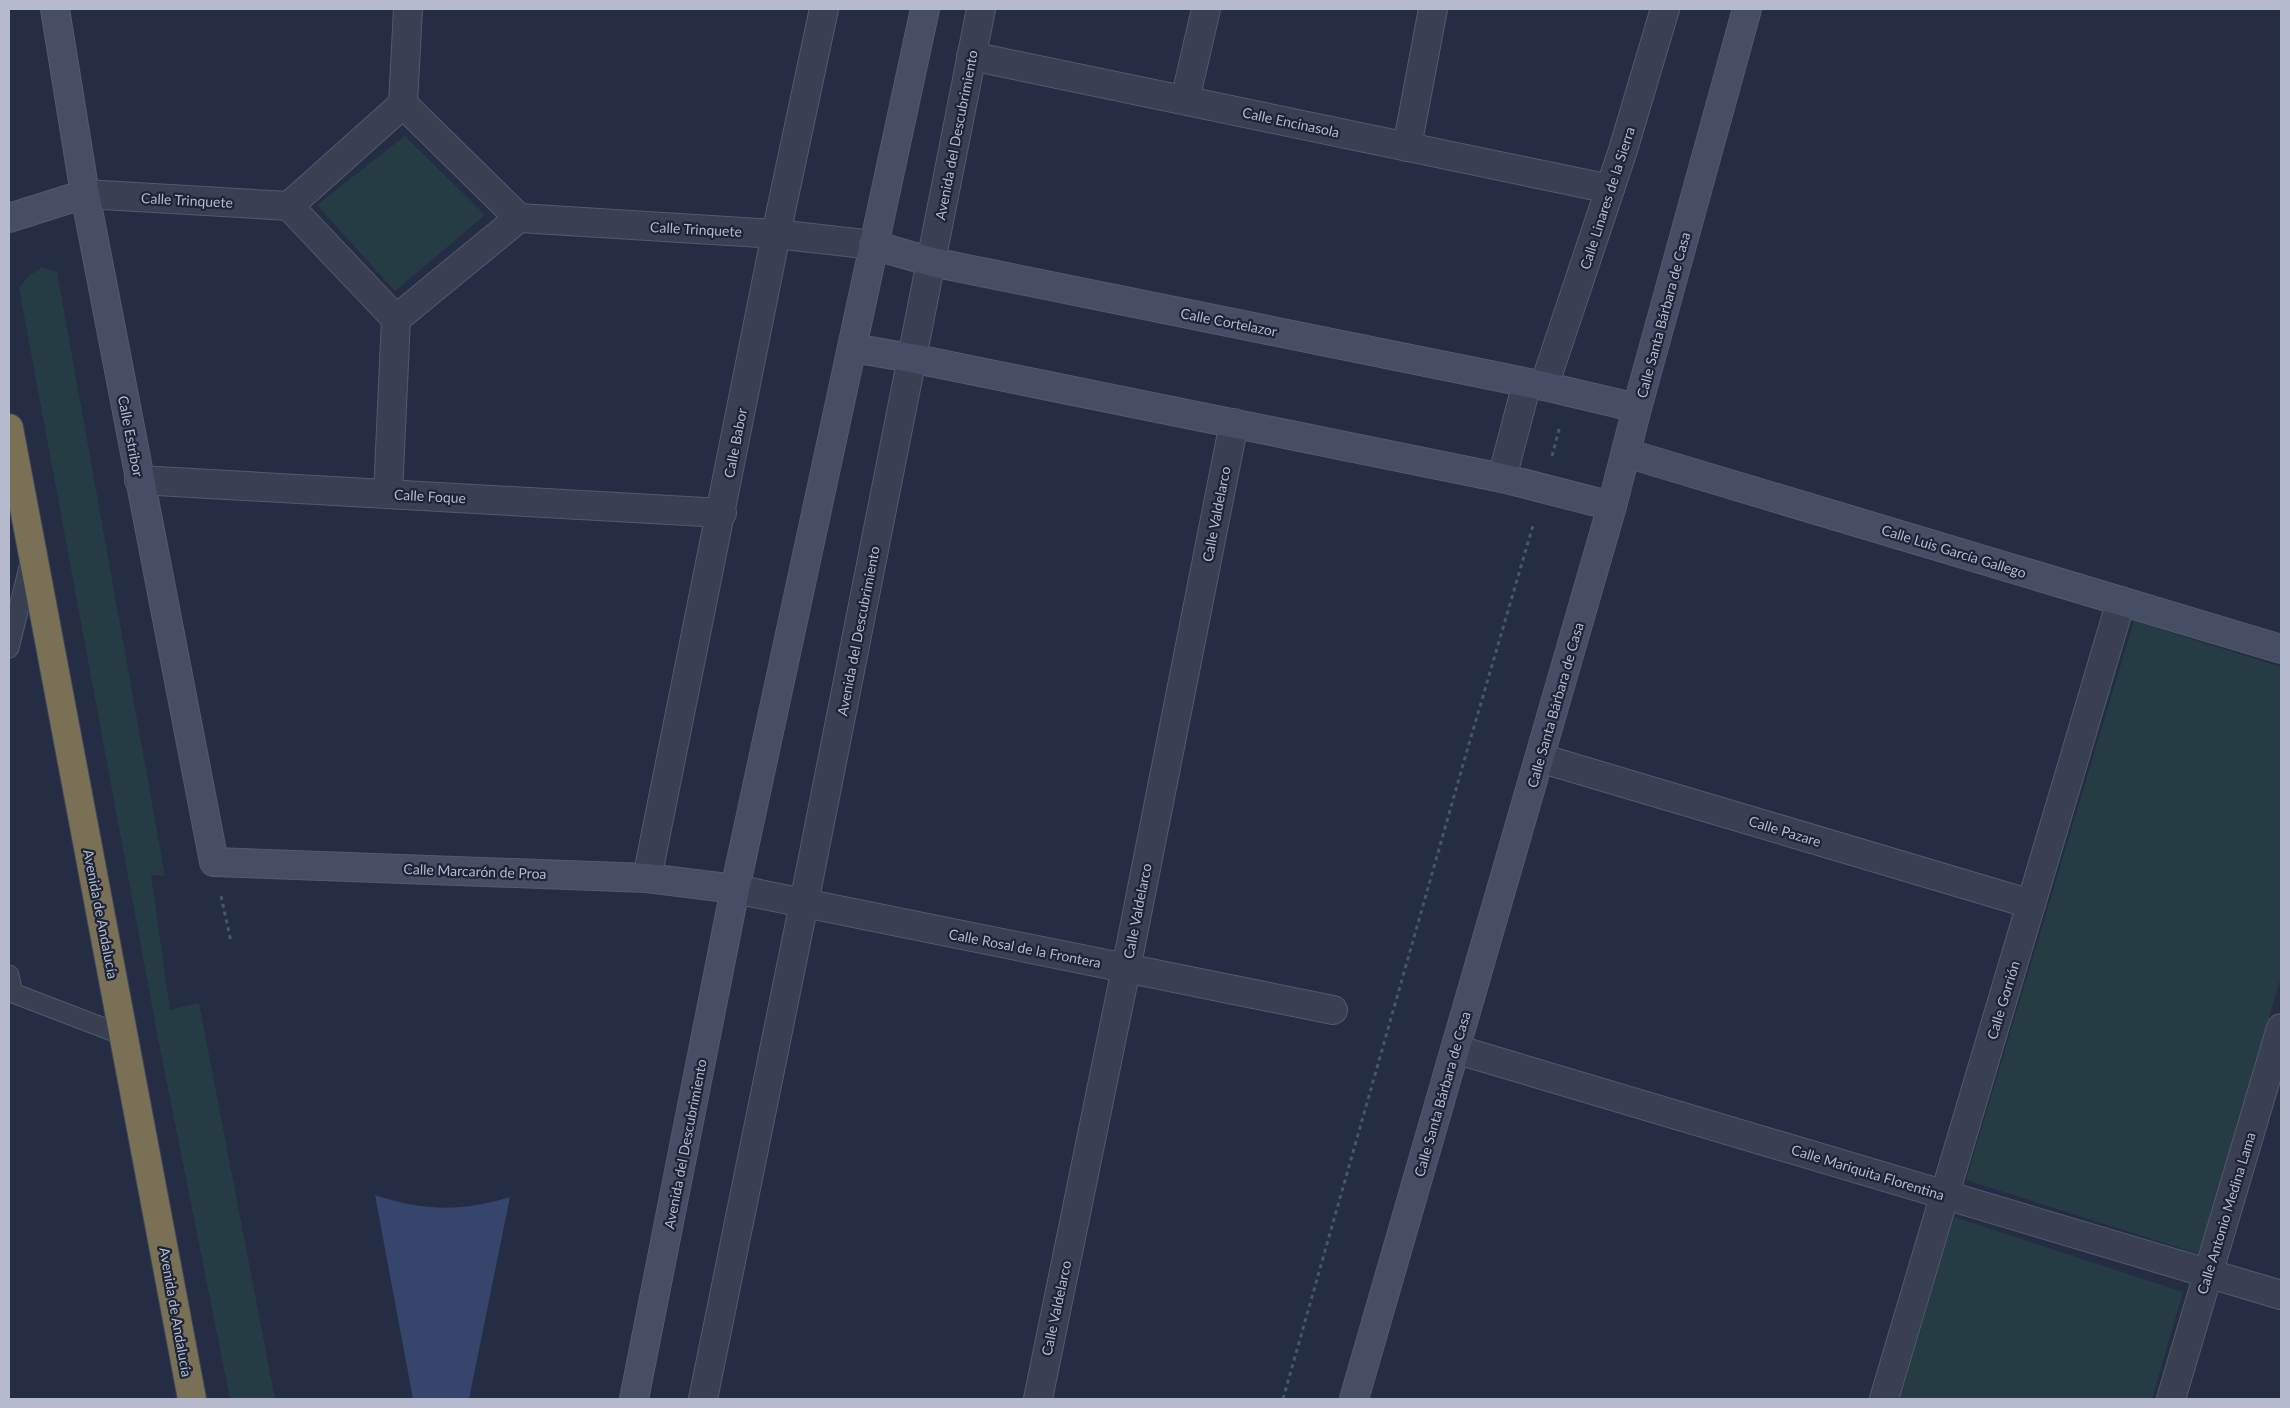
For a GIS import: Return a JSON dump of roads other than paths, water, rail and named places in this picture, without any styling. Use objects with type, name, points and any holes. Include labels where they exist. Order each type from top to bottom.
[{"type":"highway","name":"Avenida de Andalucía","points":[[9,428],[192,1399]]},
{"type":"street","name":"Calle Estribor","points":[[55,9],[85,194],[214,862]]},
{"type":"street","points":[[388,494],[396,319],[288,206],[403,104],[408,9]]},
{"type":"street","name":"Calle Babor","points":[[647,878],[722,513],[776,234],[824,9]]},
{"type":"street","name":"Avenida del Descubrimiento","points":[[634,1399],[735,889],[925,9]]},
{"type":"street","name":"Avenida del Descubrimiento","points":[[703,1399],[804,903],[981,9]]},
{"type":"street","points":[[1185,100],[1206,9]]},
{"type":"street","points":[[1407,147],[1433,9]]},
{"type":"street","name":"Calle Linares de la Sierra","points":[[1547,387],[1666,9]]},
{"type":"street","name":"Calle Santa Bárbara de Casa","points":[[1354,1399],[1612,506],[1637,408],[1747,9]]},
{"type":"street","name":"Calle Encinasola","points":[[971,56],[1610,189]]},
{"type":"street","points":[[396,319],[519,218],[403,104]]},
{"type":"street","name":"Calle Trinquete","points":[[85,194],[288,206]]},
{"type":"street","points":[[9,218],[85,194]]},
{"type":"street","name":"Calle Trinquete","points":[[519,218],[776,234],[873,245]]},
{"type":"street","points":[[873,245],[932,262]]},
{"type":"street","name":"Calle Cortelazor","points":[[932,262],[1547,387],[1637,408]]},
{"type":"street","points":[[852,348],[911,358],[1502,478],[1612,506]]},
{"type":"street","points":[[1502,478],[1547,387]]},
{"type":"street","name":"Calle Valdelarco","points":[[1038,1399],[1234,423]]},
{"type":"street","name":"Calle Luis García Gallego","points":[[1626,453],[2281,649]]},
{"type":"street","name":"Calle Foque","points":[[139,480],[722,513]]},
{"type":"street","name":"Calle Gorrión","points":[[1884,1399],[2121,601]]},
{"type":"street","name":"Calle Pazare","points":[[1540,758],[2031,904]]},
{"type":"street","name":"Calle Marcarón de Proa","points":[[214,862],[647,878],[735,889]]},
{"type":"street","points":[[735,889],[804,903]]},
{"type":"street","name":"Calle Rosal de la Frontera","points":[[804,903],[1333,1010]]},
{"type":"street","name":"Calle Antonio Medina Lama","points":[[2171,1399],[2281,1028]]},
{"type":"street","name":"Calle Mariquita Florentina","points":[[1456,1049],[2281,1295]]},
{"type":"lane","points":[[9,648],[32,556]]},
{"type":"lane","points":[[9,975],[13,993],[125,1036]]},
{"type":"water","points":[[375,1195],[409,1204],[442,1208],[475,1205],[510,1197],[469,1399],[413,1399]]}]
